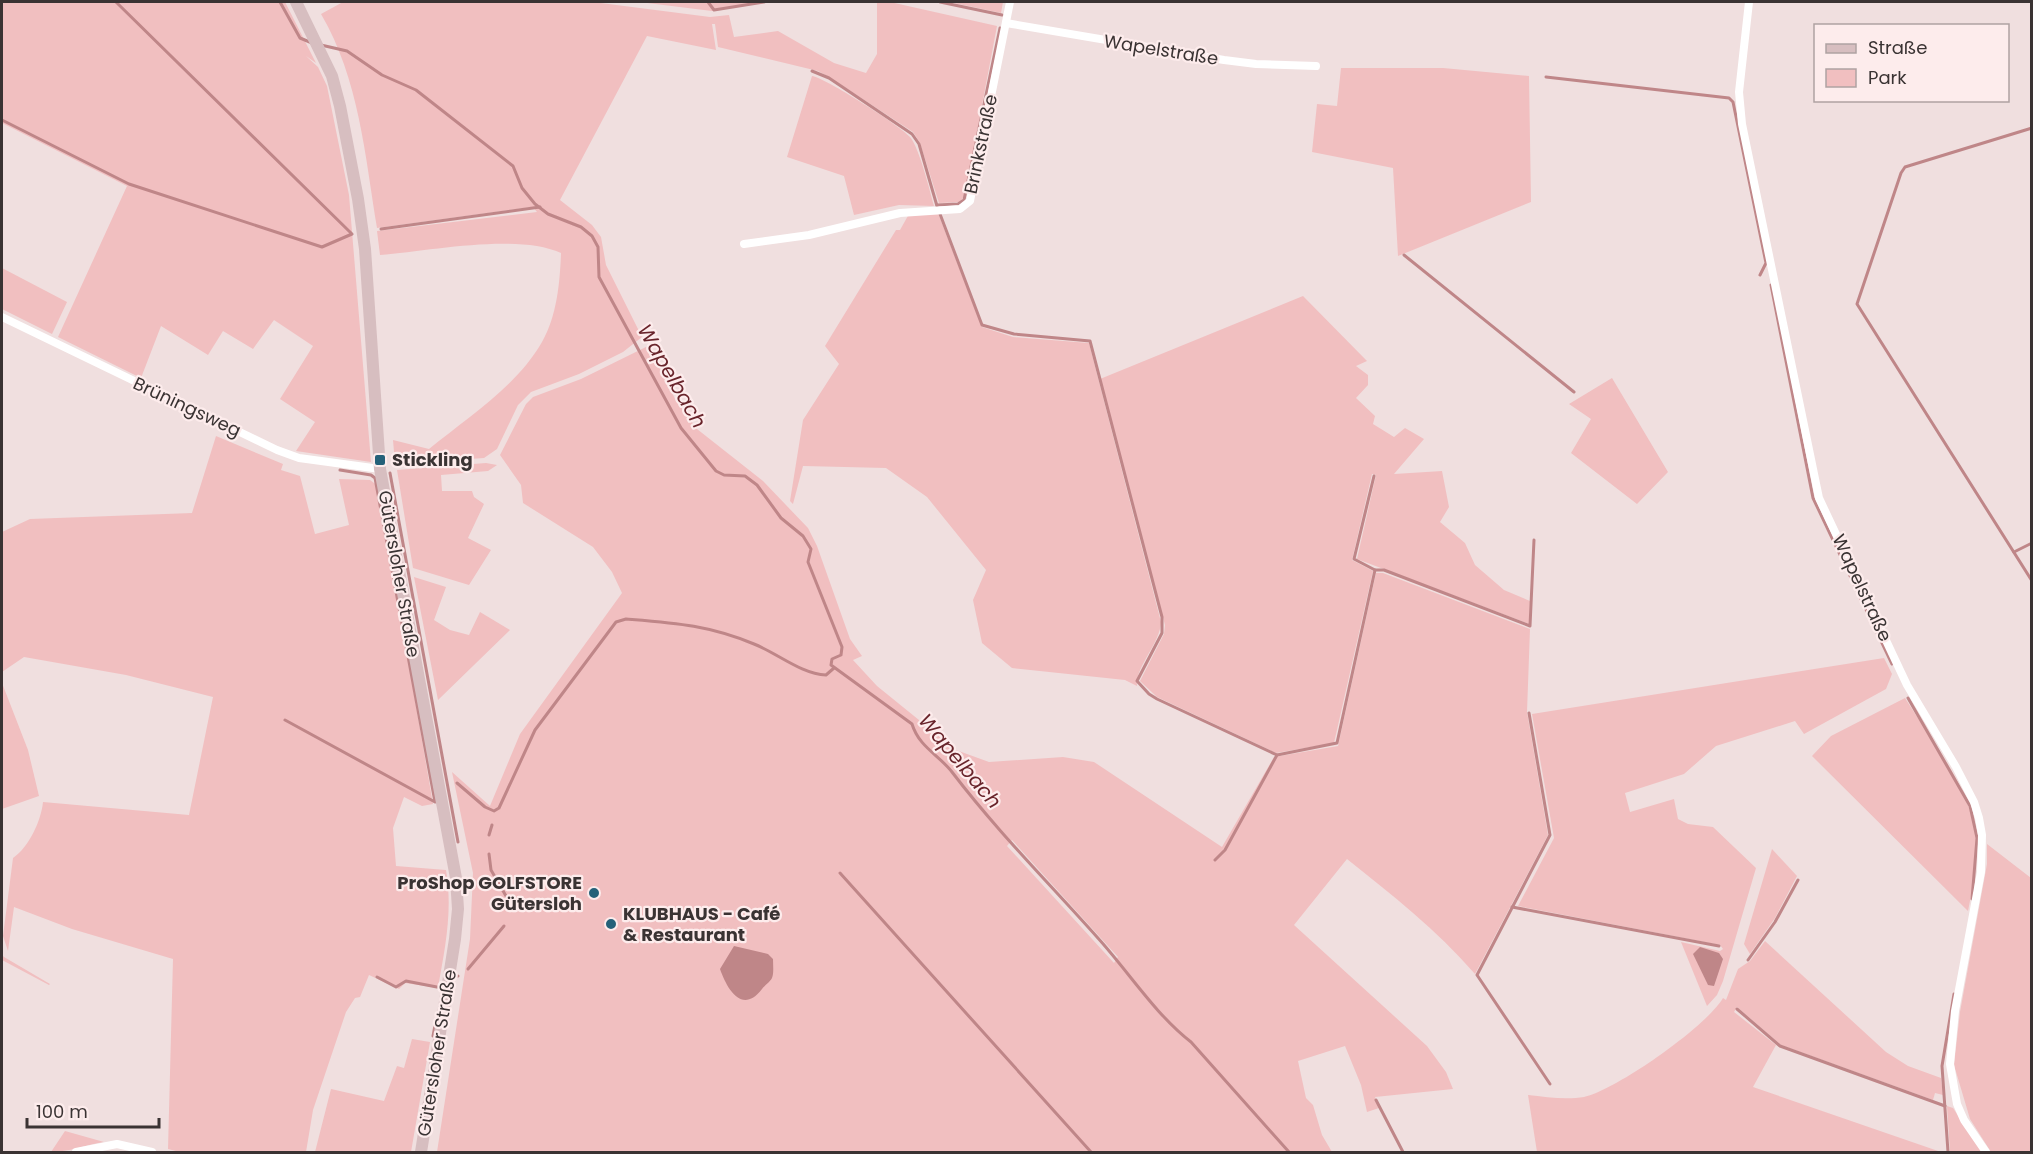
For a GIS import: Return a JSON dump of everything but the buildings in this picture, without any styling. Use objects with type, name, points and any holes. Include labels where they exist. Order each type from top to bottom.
[{"type":"main road","name":"Gütersloher Straße","points":[[296,2],[328,64],[340,106],[363,239],[380,469],[456,878],[458,909],[421,1152]]},
{"type":"street","name":"Brinkstraße","points":[[744,244],[809,235],[900,213],[960,209],[966,206],[970,201],[1010,2]]},
{"type":"street","name":"Wapelstraße","points":[[1749,2],[1739,92],[1742,124],[1819,498],[1907,685],[1956,767],[1974,802],[1979,818],[1982,835],[1981,872],[1955,1011],[1950,1064],[1957,1104],[1964,1120],[1986,1152]]},
{"type":"street","name":"Wapelstraße","points":[[1006,23],[1224,60],[1256,64],[1316,66]]},
{"type":"street","name":"Brüningsweg","points":[[2,317],[277,450],[300,458],[380,469]]},
{"type":"street","points":[[76,1152],[117,1144],[152,1152]]},
{"type":"green space","points":[[2,2],[285,2],[316,63],[306,56],[318,67],[327,86],[349,195],[371,462],[296,451],[315,422],[280,399],[313,346],[274,320],[253,349],[223,331],[208,355],[161,326],[141,378],[58,337],[127,186],[2,123]]},
{"type":"green space","points":[[343,2],[593,2],[710,17],[729,15],[734,37],[778,31],[834,63],[866,73],[877,54],[877,2],[890,2],[997,26],[965,195],[960,202],[939,203],[920,143],[913,132],[829,77],[818,71],[718,47],[715,24],[712,24],[716,50],[647,36],[560,200],[592,225],[601,237],[606,265],[642,337],[623,352],[579,374],[531,392],[518,405],[497,449],[484,458],[395,464],[393,440],[429,449],[506,387],[532,358],[551,321],[559,287],[561,253],[543,247],[498,244],[380,255],[377,231],[537,212],[533,207],[377,228],[364,145],[352,91],[334,39],[321,14]]},
{"type":"green space","points":[[639,2],[771,2],[712,11]]},
{"type":"green space","points":[[949,2],[1003,2],[1001,13]]},
{"type":"green space","points":[[1341,68],[1443,68],[1529,76],[1531,202],[1398,256],[1393,168],[1312,152],[1317,104],[1337,106]]},
{"type":"green space","points":[[812,76],[862,103],[910,137],[920,159],[934,206],[899,205],[854,215],[844,176],[787,157]]},
{"type":"green space","points":[[938,213],[982,327],[1013,337],[1089,343],[1161,622],[1157,639],[1137,679],[1137,686],[1125,680],[1012,668],[982,643],[973,600],[986,570],[927,497],[886,468],[803,466],[793,504],[790,501],[803,420],[839,364],[825,346],[896,230],[900,230],[909,214]]},
{"type":"green space","points":[[2,268],[67,302],[52,334],[2,309]]},
{"type":"green space","points":[[1303,296],[1367,361],[1356,366],[1368,375],[1368,385],[1356,398],[1375,416],[1373,424],[1394,437],[1405,428],[1424,439],[1394,474],[1442,471],[1449,507],[1440,522],[1465,543],[1475,565],[1504,590],[1530,601],[1529,624],[1357,559],[1376,475],[1372,474],[1352,560],[1373,571],[1334,743],[1276,753],[1157,697],[1140,681],[1164,634],[1165,625],[1100,379]]},
{"type":"green space","points":[[650,345],[675,399],[697,429],[763,481],[808,528],[817,546],[850,639],[862,656],[853,660],[877,686],[956,750],[989,762],[1063,757],[1094,762],[1222,847],[1274,757],[1338,746],[1376,573],[1383,573],[1530,629],[1527,712],[1548,835],[1475,974],[1430,928],[1347,859],[1294,925],[1427,1046],[1446,1072],[1453,1089],[1375,1097],[1379,1108],[1367,1112],[1361,1085],[1345,1046],[1298,1061],[1306,1098],[1313,1105],[1322,1135],[1332,1152],[437,1152],[470,939],[473,873],[452,772],[490,806],[520,734],[622,593],[612,572],[593,547],[523,503],[521,485],[500,455],[526,404],[533,397],[581,379]],"holes":[[[1012,840],[1118,957],[1114,963],[1007,846]]]},
{"type":"green space","points":[[1612,378],[1668,472],[1637,504],[1571,453],[1591,419],[1569,404]]},
{"type":"green space","points":[[216,436],[283,464],[281,470],[300,476],[315,534],[349,525],[339,479],[370,480],[378,486],[433,804],[422,806],[404,797],[393,828],[396,866],[446,870],[448,885],[447,929],[438,988],[405,983],[399,989],[369,975],[360,997],[355,998],[346,1012],[313,1110],[306,1152],[180,1152],[168,1149],[173,959],[72,929],[14,907],[8,951],[3,936],[13,858],[33,833],[43,802],[189,815],[213,697],[126,675],[24,657],[2,672],[2,532],[30,519],[192,513]]},
{"type":"green space","points":[[486,463],[497,465],[488,471],[441,475],[442,491],[472,491],[474,497],[484,504],[468,538],[491,550],[469,585],[413,568],[397,470]]},
{"type":"green space","points":[[414,577],[446,587],[434,620],[450,630],[469,635],[480,612],[510,630],[438,700]]},
{"type":"green space","points":[[1884,658],[1892,674],[1886,689],[1804,734],[1795,721],[1716,746],[1684,774],[1625,793],[1630,812],[1674,799],[1678,819],[1688,824],[1713,827],[1756,868],[1723,981],[1717,995],[1707,1006],[1681,942],[1720,951],[1723,949],[1720,945],[1518,906],[1554,838],[1532,714]]},
{"type":"green space","points":[[2,683],[28,750],[39,796],[2,809]]},
{"type":"green space","points":[[1905,698],[1948,764],[1973,819],[1976,856],[1968,911],[1812,756],[1831,736]]},
{"type":"green space","points":[[1987,844],[2031,878],[2031,1152],[1991,1152],[1970,1119],[1954,1065],[1960,1012],[1987,864]]},
{"type":"green space","points":[[1772,849],[1797,876],[1775,918],[1750,954],[1744,944]]},
{"type":"green space","points":[[1765,941],[1886,1052],[1908,1066],[1941,1078],[1943,1095],[1935,1093],[1933,1100],[1781,1045],[1737,1007],[1734,1012],[1776,1045],[1753,1087],[1941,1152],[1537,1152],[1528,1095],[1584,1097],[1617,1083],[1638,1070],[1699,1025],[1723,998],[1726,1000],[1738,969],[1750,961]]},
{"type":"green space","points":[[2,955],[4,957],[50,984],[2,960]]},
{"type":"green space","points":[[412,1039],[430,1042],[411,1152],[315,1152],[331,1089],[384,1101],[397,1066],[404,1068]]},
{"type":"green space","points":[[1947,1106],[1953,1108],[1982,1152],[1950,1152]]},
{"type":"green space","points":[[65,1131],[104,1142],[51,1152]]},
{"type":"shaded area","points":[[734,946],[768,954],[773,959],[771,979],[748,1000],[736,996],[731,991],[720,969]]},
{"type":"shaded area","points":[[1700,947],[1719,953],[1723,959],[1714,986],[1708,985],[1693,954]]},
{"type":"waterway","points":[[2,120],[129,184],[322,247],[352,234],[116,2]]},
{"type":"waterway","name":"Wapelbach","points":[[280,2],[300,38],[312,43]]},
{"type":"waterway","points":[[708,2],[714,10],[764,2]]},
{"type":"waterway","points":[[940,2],[1002,15]]},
{"type":"waterway","points":[[937,205],[958,204],[964,200],[1000,28]]},
{"type":"waterway","name":"Wapelbach","points":[[321,45],[347,51],[382,75],[416,90],[513,166],[522,188],[535,204],[548,214],[581,227],[592,236],[598,247],[599,277],[681,428],[716,471],[724,475],[745,476],[757,485],[781,518],[803,536],[811,549],[808,562],[842,647],[841,655],[832,659],[831,665],[912,724],[924,745],[947,766],[1005,836],[1108,950],[1165,1019],[1191,1042],[1289,1152]]},
{"type":"waterway","points":[[812,71],[829,78],[912,134],[919,144],[937,206]]},
{"type":"waterway","points":[[1546,77],[1729,98],[1733,102],[1766,263],[1760,275]]},
{"type":"waterway","points":[[2032,128],[1905,167],[1857,304],[2032,581]]},
{"type":"waterway","points":[[381,229],[540,207]]},
{"type":"waterway","points":[[940,214],[982,325],[1014,334],[1090,341],[1162,617],[1162,633],[1137,681],[1157,699],[1277,755]]},
{"type":"waterway","points":[[1404,255],[1574,392]]},
{"type":"waterway","points":[[1771,285],[1813,498],[1892,664]]},
{"type":"waterway","points":[[285,720],[435,802],[375,478],[371,475],[340,470]]},
{"type":"waterway","points":[[390,473],[458,842]]},
{"type":"waterway","points":[[1374,476],[1354,559],[1375,570]]},
{"type":"waterway","points":[[1215,860],[1225,850],[1277,755],[1337,743],[1375,570],[1384,570],[1530,626],[1534,540]]},
{"type":"waterway","points":[[2014,552],[2032,543]]},
{"type":"waterway","points":[[457,783],[485,807],[494,811],[499,808],[535,730],[616,622],[626,619],[706,629],[754,644],[807,671],[826,675],[834,668]]},
{"type":"waterway","points":[[1908,698],[1970,806],[1977,838],[1972,899]]},
{"type":"waterway","points":[[1529,713],[1550,835],[1477,975],[1550,1084]]},
{"type":"waterway","points":[[489,835],[492,825]]},
{"type":"waterway","points":[[489,854],[491,870],[506,896]]},
{"type":"waterway","points":[[840,873],[1091,1152]]},
{"type":"waterway","points":[[1748,960],[1775,922],[1798,880]]},
{"type":"waterway","points":[[1512,907],[1719,946]]},
{"type":"waterway","points":[[468,969],[504,926]]},
{"type":"waterway","points":[[377,977],[396,987],[406,981],[442,988]]},
{"type":"waterway","points":[[1948,1152],[1942,1066],[1954,994]]},
{"type":"waterway","points":[[1737,1009],[1780,1046],[1945,1106]]},
{"type":"waterway","points":[[433,1036],[436,1020]]},
{"type":"waterway","points":[[1376,1100],[1403,1152]]},
{"type":"place","name":"Stickling","points":[[380,460]]},
{"type":"place","name":"ProShop GOLFSTORE Gütersloh","points":[[594,893]]},
{"type":"place","name":"KLUBHAUS - Café & Restaurant","points":[[611,924]]}]
